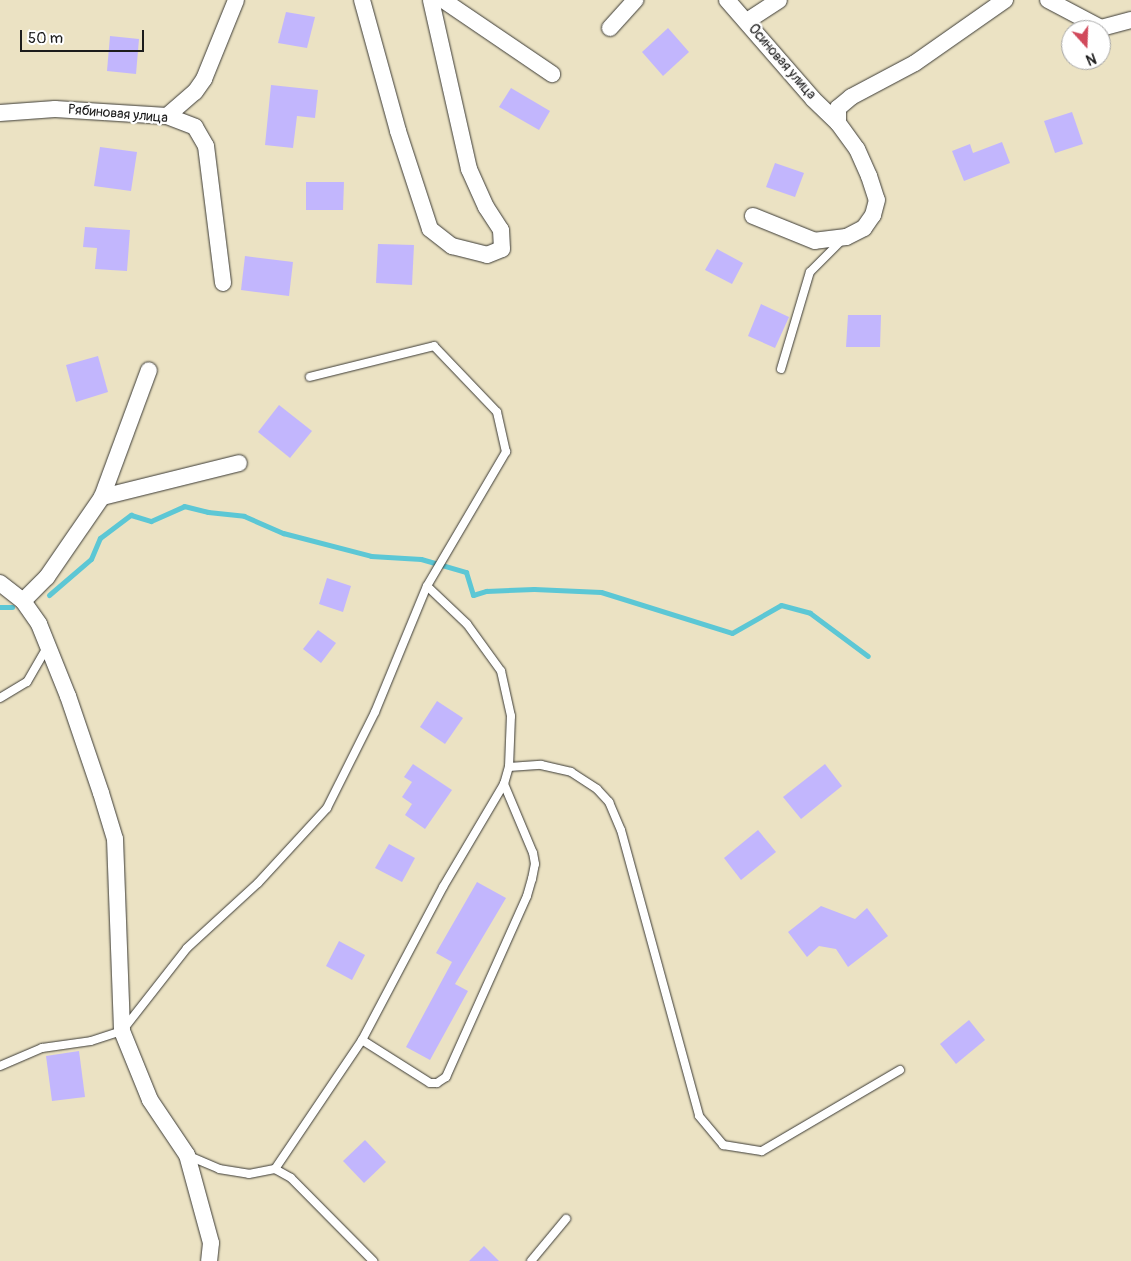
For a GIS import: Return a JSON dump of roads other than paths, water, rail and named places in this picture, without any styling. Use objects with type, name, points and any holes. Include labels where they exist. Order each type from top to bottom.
[{"type":"street","points":[[166,116],[195,92],[204,79],[236,0]]},
{"type":"street","points":[[362,0],[395,122],[430,229],[452,246],[487,255],[502,249],[501,230],[486,207],[469,169],[431,0]]},
{"type":"street","points":[[442,0],[552,74]]},
{"type":"street","points":[[610,28],[635,0]]},
{"type":"street","name":"Осиновая улица","points":[[727,0],[813,99],[838,122],[857,149],[877,200],[873,215],[864,228],[846,236]]},
{"type":"street","points":[[747,21],[779,0]]},
{"type":"street","points":[[838,122],[838,108],[851,97],[916,63],[1005,0]]},
{"type":"street","points":[[1048,0],[1101,28],[1131,20]]},
{"type":"street","name":"Рябиновая улица","points":[[0,113],[55,109],[166,116],[195,127],[206,146],[223,284]]},
{"type":"street","points":[[753,216],[815,241],[846,236]]},
{"type":"street","points":[[24,601],[47,578],[102,497],[149,370]]},
{"type":"street","points":[[102,497],[239,463]]},
{"type":"street","points":[[0,583],[24,601],[39,624],[47,648],[68,696],[115,839],[122,1031],[150,1100],[187,1155],[211,1242],[209,1261]]},
{"type":"lane","points":[[781,369],[810,272],[846,236]]},
{"type":"lane","points":[[0,1066],[42,1048],[91,1042],[122,1031],[187,948],[258,883],[327,808],[375,712],[427,586],[506,452],[497,412],[434,346],[310,377]]},
{"type":"lane","points":[[275,1169],[362,1040],[443,887],[504,784],[509,767],[511,716],[501,671],[467,624],[427,586]]},
{"type":"lane","points":[[0,698],[27,682],[47,648]]},
{"type":"lane","points":[[509,767],[541,765],[571,772],[597,789],[609,802],[621,830],[699,1116],[723,1146],[762,1150],[900,1070]]},
{"type":"lane","points":[[362,1040],[430,1083],[437,1083],[446,1077],[527,896],[535,864],[533,853],[504,784]]},
{"type":"lane","points":[[187,1155],[219,1169],[249,1174],[275,1169],[291,1178],[374,1261]]},
{"type":"lane","points":[[530,1261],[566,1219]]},
{"type":"waterway","points":[[49,595],[91,559],[100,538],[131,515],[151,521],[184,506],[208,512],[244,516],[283,533],[371,556],[421,559],[466,572],[473,595],[486,591],[534,589],[601,592],[732,633],[781,605],[810,613],[868,656]]},
{"type":"waterway","points":[[0,607],[12,607]]}]
